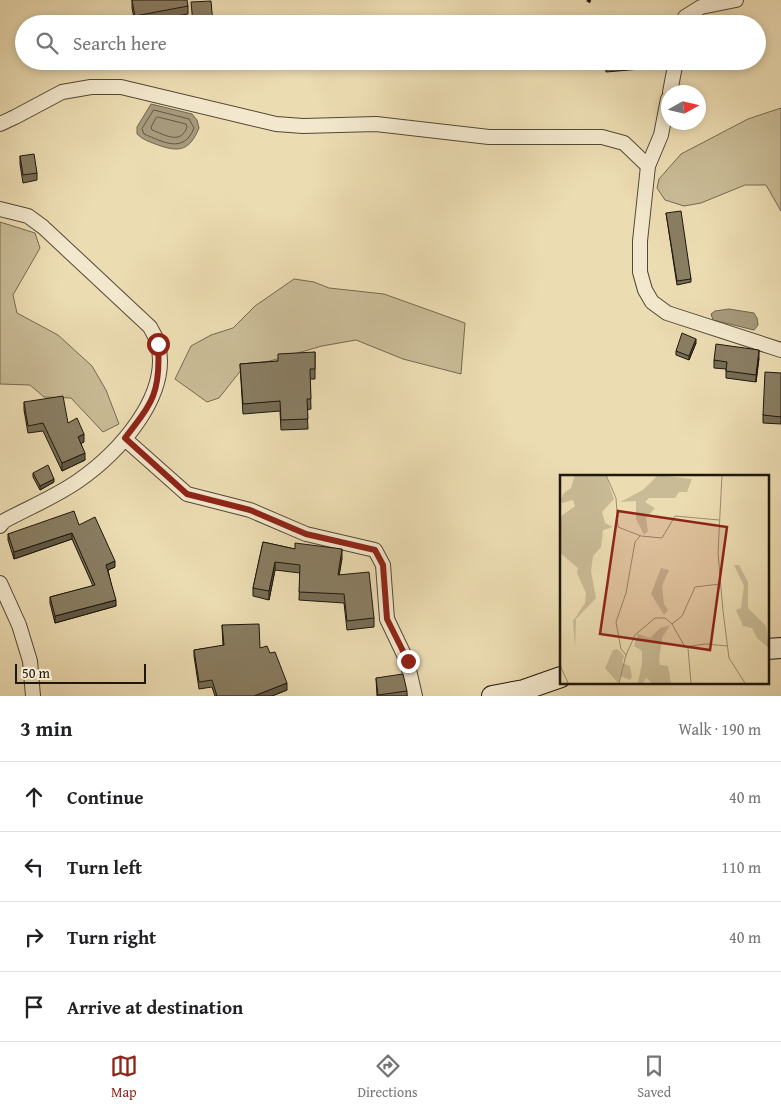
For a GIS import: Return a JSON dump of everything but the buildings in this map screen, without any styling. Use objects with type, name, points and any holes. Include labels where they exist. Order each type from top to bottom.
[{"type":"main road","points":[[768,649],[781,648]]},
{"type":"main road","points":[[492,696],[524,690],[560,678]]},
{"type":"street","points":[[689,15],[701,7],[736,0]]},
{"type":"street","points":[[671,85],[674,70]]},
{"type":"street","points":[[0,124],[62,92],[91,87],[121,87],[276,124],[303,126],[376,124],[488,137],[602,137],[624,143],[648,166]]},
{"type":"street","points":[[662,130],[648,166],[640,240],[640,272],[645,290],[652,302],[667,313],[781,350]]},
{"type":"street","points":[[0,209],[28,216],[43,227],[150,327],[158,344],[159,365],[158,386],[148,408],[125,438],[98,465],[77,482],[4,521],[0,526]]},
{"type":"street","points":[[125,438],[187,494],[250,510],[306,534],[375,550],[383,565],[387,619],[408,661],[416,696]]},
{"type":"street","points":[[0,583],[19,625],[30,661],[33,696]]},
{"type":"shaded area","points":[[781,108],[781,211],[766,185],[745,185],[701,203],[684,206],[665,200],[657,188],[659,179],[681,154],[748,119]]},
{"type":"shaded area","points":[[0,222],[35,233],[40,248],[13,295],[17,313],[58,335],[92,366],[106,390],[119,424],[103,432],[71,398],[44,397],[30,385],[0,384]]},
{"type":"shaded area","points":[[294,279],[314,282],[329,288],[384,294],[465,323],[461,374],[403,359],[356,340],[322,346],[242,369],[219,398],[207,402],[175,379],[191,346],[211,335],[233,328],[255,306]]},
{"type":"water","points":[[151,104],[192,114],[197,120],[199,128],[188,145],[183,148],[172,149],[147,141],[137,134],[137,127]]},
{"type":"water","points":[[729,309],[754,313],[758,325],[754,330],[713,320],[711,314],[715,311]]},
{"type":"route","points":[[158,344],[158,386],[148,408],[125,438],[187,494],[250,510],[306,534],[375,550],[383,565],[387,619],[408,661]]}]
